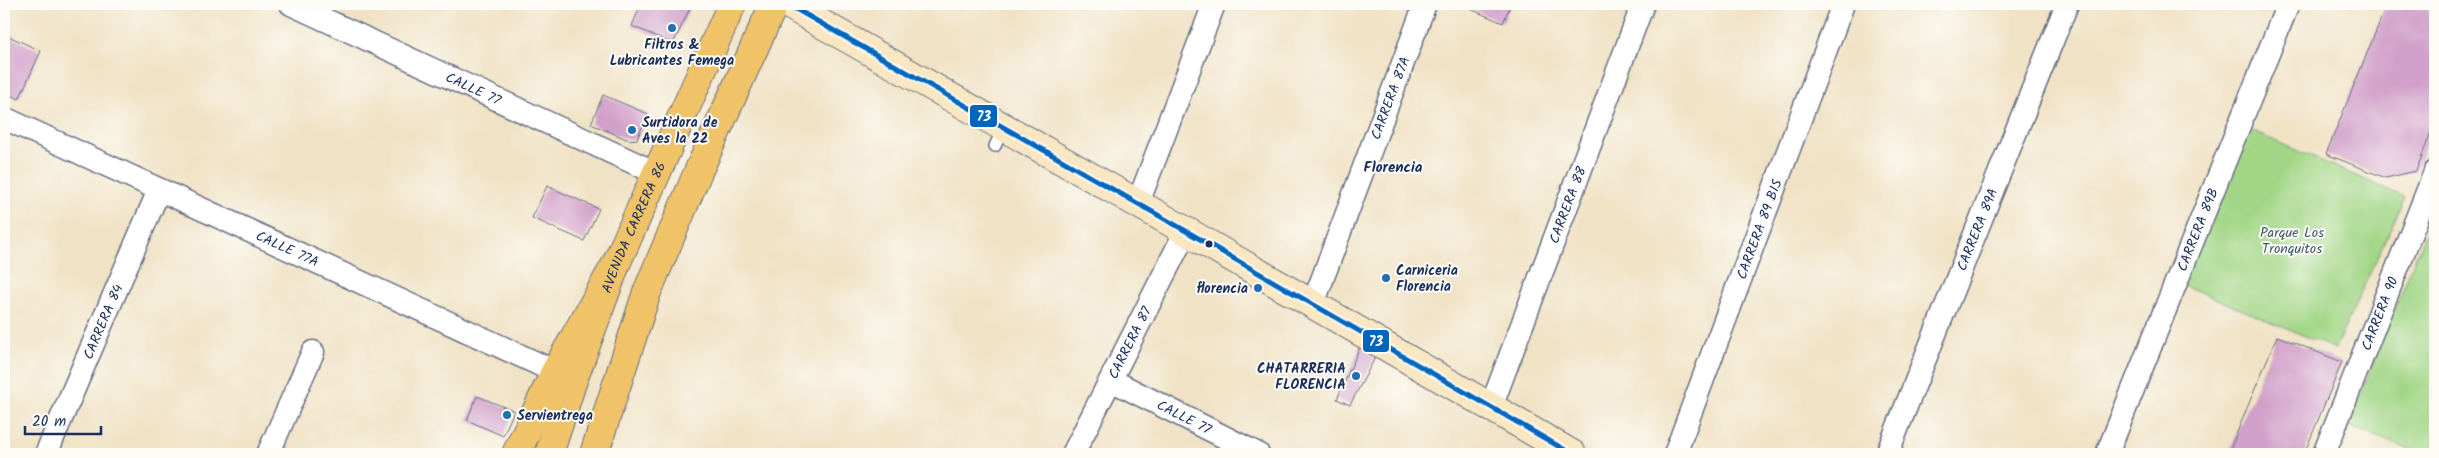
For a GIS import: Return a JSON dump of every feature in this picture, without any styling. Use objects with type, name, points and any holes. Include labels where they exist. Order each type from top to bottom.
[{"type":"main road","name":"AVENIDA CARRERA 86","points":[[564,376],[732,4]]},
{"type":"main road","points":[[594,454],[647,292],[698,172],[774,4]]},
{"type":"main road","points":[[516,454],[564,376]]},
{"type":"main road","points":[[549,454],[564,376]]},
{"type":"street","name":"CALLE 77","points":[[291,4],[656,173]]},
{"type":"street","points":[[787,4],[999,137],[1138,203],[1572,454]]},
{"type":"street","points":[[1138,203],[1214,4]]},
{"type":"street","name":"CARRERA 87A","points":[[1314,304],[1425,4]]},
{"type":"street","name":"CARRERA 88","points":[[1491,407],[1643,4]]},
{"type":"street","name":"CARRERA 89 BIS","points":[[1675,454],[1844,4]]},
{"type":"street","name":"CARRERA 89B","points":[[2107,454],[2288,4]]},
{"type":"street","name":"CARRERA 89A","points":[[1887,454],[2064,5]]},
{"type":"street","name":"CALLE 77A","points":[[4,118],[564,376]]},
{"type":"street","name":"CARRERA 90","points":[[2326,454],[2435,172]]},
{"type":"street","name":"CARRERA 84","points":[[46,454],[159,190]]},
{"type":"street","name":"CARRERA 87","points":[[1073,454],[1186,231]]},
{"type":"street","points":[[268,454],[313,352]]},
{"type":"street","name":"CALLE 77","points":[[1111,380],[1258,454]]},
{"type":"green space","name":"Parque Los Tronquitos","points":[[2247,129],[2405,197],[2335,349],[2181,284]]},
{"type":"green space","points":[[2435,209],[2435,454],[2421,454],[2348,426]]},
{"type":"building","points":[[641,4],[692,4],[673,44],[632,26]]},
{"type":"building","points":[[1470,4],[1511,4],[1503,23],[1468,8]]},
{"type":"building","points":[[2387,4],[2435,4],[2435,122],[2416,171],[2386,178],[2326,154]]},
{"type":"building","points":[[4,34],[41,51],[19,99],[4,92]]},
{"type":"building","points":[[603,95],[648,114],[637,139],[629,140],[591,124]]},
{"type":"building","points":[[547,186],[599,209],[584,241],[532,218]]},
{"type":"building","points":[[2277,336],[2342,362],[2304,454],[2228,454]]},
{"type":"building","name":"CHATARRERIA FLORENCIA","points":[[1362,342],[1378,352],[1350,405],[1337,399]]},
{"type":"building","points":[[477,396],[514,411],[503,436],[467,420]]},
{"type":"transit line","name":"73","points":[[787,4],[1572,454]]},
{"type":"place","name":"Filtros & Lubricantes Femega","points":[[672,28]]},
{"type":"place","name":"Surtidora de Aves la 22","points":[[632,130]]},
{"type":"place","name":"Carniceria Florencia","points":[[1386,278]]},
{"type":"place","name":"florencia","points":[[1258,288]]},
{"type":"place","name":"CHATARRERIA FLORENCIA","points":[[1356,376]]},
{"type":"place","name":"Servientrega","points":[[507,415]]},
{"type":"district","name":"Florencia","points":[[1393,167]]}]
